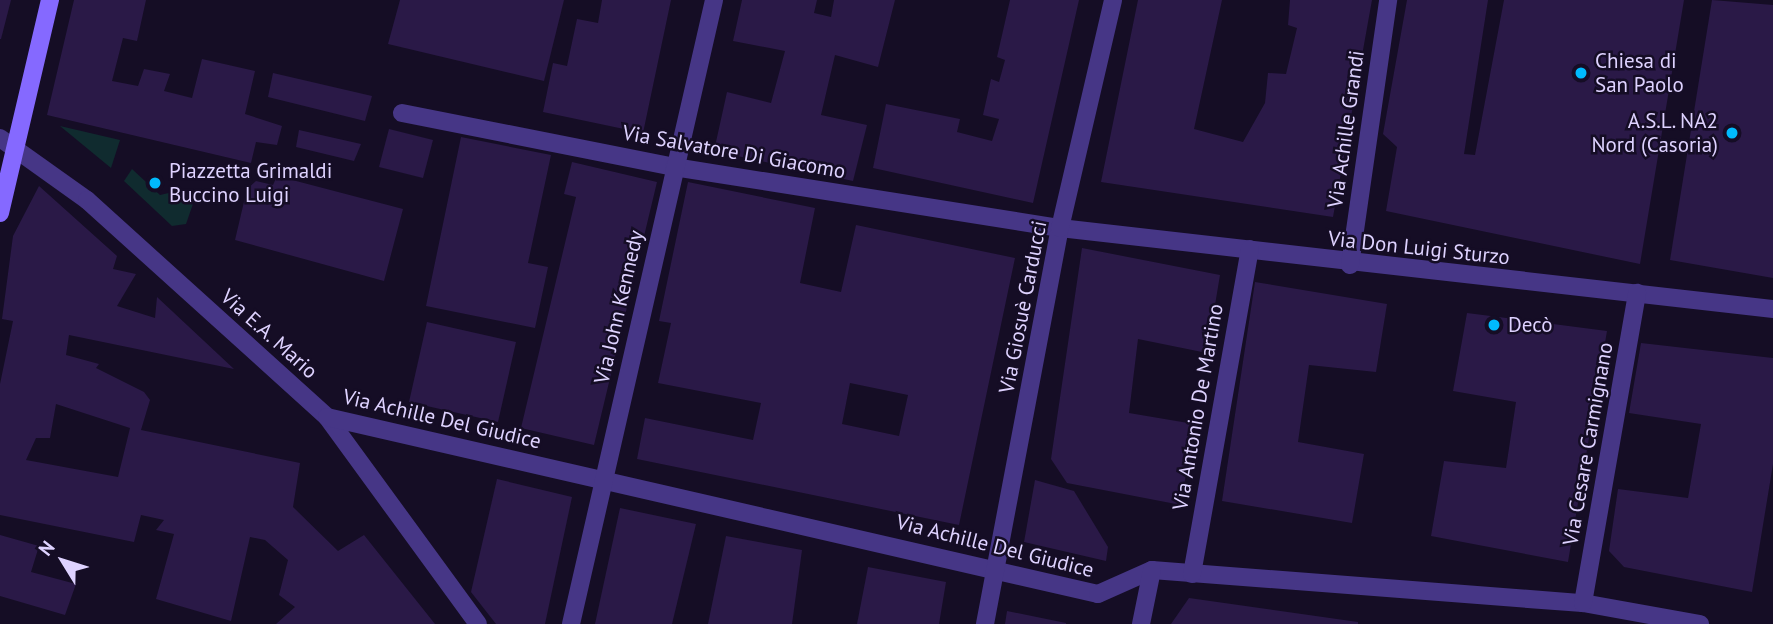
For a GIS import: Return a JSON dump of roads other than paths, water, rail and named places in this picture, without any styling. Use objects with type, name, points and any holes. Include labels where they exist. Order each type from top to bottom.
[{"type":"street","points":[[0,214],[50,0]]},
{"type":"street","name":"Via John Kennedy","points":[[571,624],[714,0]]},
{"type":"street","name":"Via Giosuè Carducci","points":[[985,624],[1060,228],[1113,0]]},
{"type":"street","name":"Via Achille Grandi","points":[[1350,265],[1388,0]]},
{"type":"street","name":"Via Salvatore Di Giacomo","points":[[402,113],[674,167],[1060,228]]},
{"type":"street","name":"Via E.A. Mario","points":[[0,138],[87,200],[327,417],[478,624]]},
{"type":"street","name":"Via Don Luigi Sturzo","points":[[1060,228],[1250,249],[1350,265],[1773,309]]},
{"type":"street","name":"Via Antonio De Martino","points":[[1192,574],[1250,249]]},
{"type":"street","name":"Via Cesare Carmignano","points":[[1583,603],[1637,293]]},
{"type":"street","name":"Via Achille Del Giudice","points":[[327,417],[997,568],[1098,594],[1152,570],[1583,603],[1700,624]]},
{"type":"street","points":[[1141,624],[1152,570]]},
{"type":"place","name":"Chiesa di San Paolo","points":[[1581,73]]},
{"type":"place","name":"A.S.L. NA2 Nord (Casoria)","points":[[1732,133]]},
{"type":"place","name":"Piazzetta Grimaldi Buccino Luigi","points":[[155,183]]},
{"type":"place","name":"Decò","points":[[1494,325]]}]
